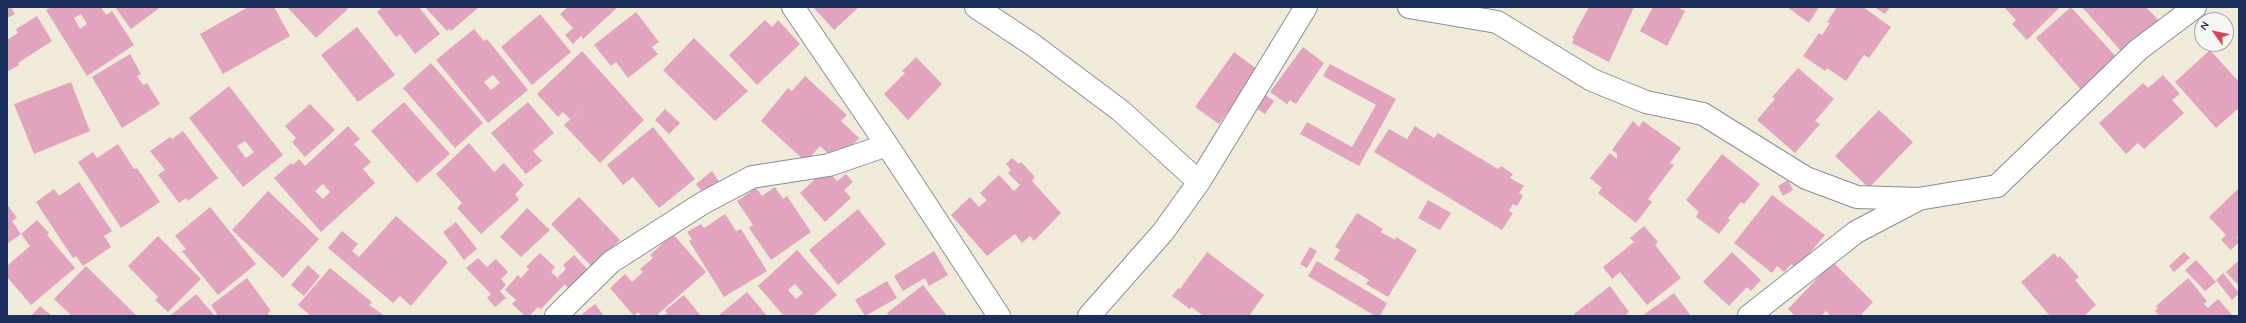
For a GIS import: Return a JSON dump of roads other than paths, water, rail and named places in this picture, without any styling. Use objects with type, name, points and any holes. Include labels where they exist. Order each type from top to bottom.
[{"type":"street","points":[[793,7],[887,145],[999,316]]},
{"type":"street","points":[[976,7],[1033,45],[1121,111],[1199,182]]},
{"type":"street","points":[[1090,316],[1163,232],[1199,182],[1306,7]]},
{"type":"street","points":[[1409,7],[1497,22],[1592,80],[1646,102],[1704,114],[1806,178],[1857,197],[1918,199],[1997,186],[2138,50],[2195,7]]},
{"type":"street","points":[[556,316],[611,262],[703,203],[752,177],[829,165],[887,145]]},
{"type":"street","points":[[1749,316],[1856,232],[1918,199]]}]
